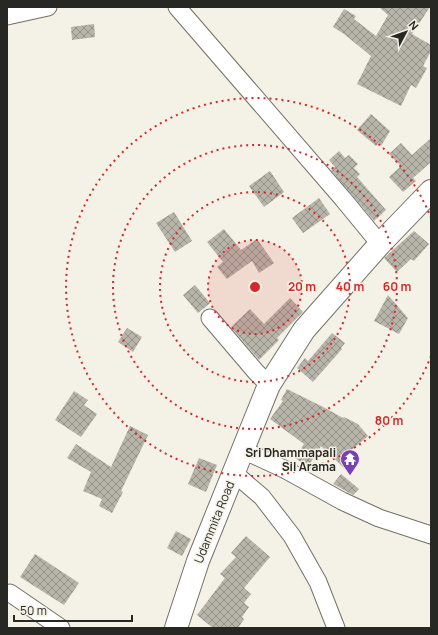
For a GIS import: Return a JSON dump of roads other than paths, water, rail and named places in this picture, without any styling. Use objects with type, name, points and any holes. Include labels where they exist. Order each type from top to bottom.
[{"type":"street","points":[[7,16],[48,7]]},
{"type":"street","points":[[177,7],[380,244]]},
{"type":"street","name":"Udammita Road","points":[[176,628],[198,561],[269,385],[304,330],[380,244],[431,191]]},
{"type":"street","points":[[210,318],[269,385]]},
{"type":"street","points":[[243,450],[286,470],[348,504],[379,518],[431,535]]},
{"type":"street","points":[[234,473],[262,497],[292,536],[318,582],[336,628]]},
{"type":"street","points":[[10,593],[61,628]]},
{"type":"place","name":"Sri Dhammapali Sil Arama","points":[[350,476]]}]
